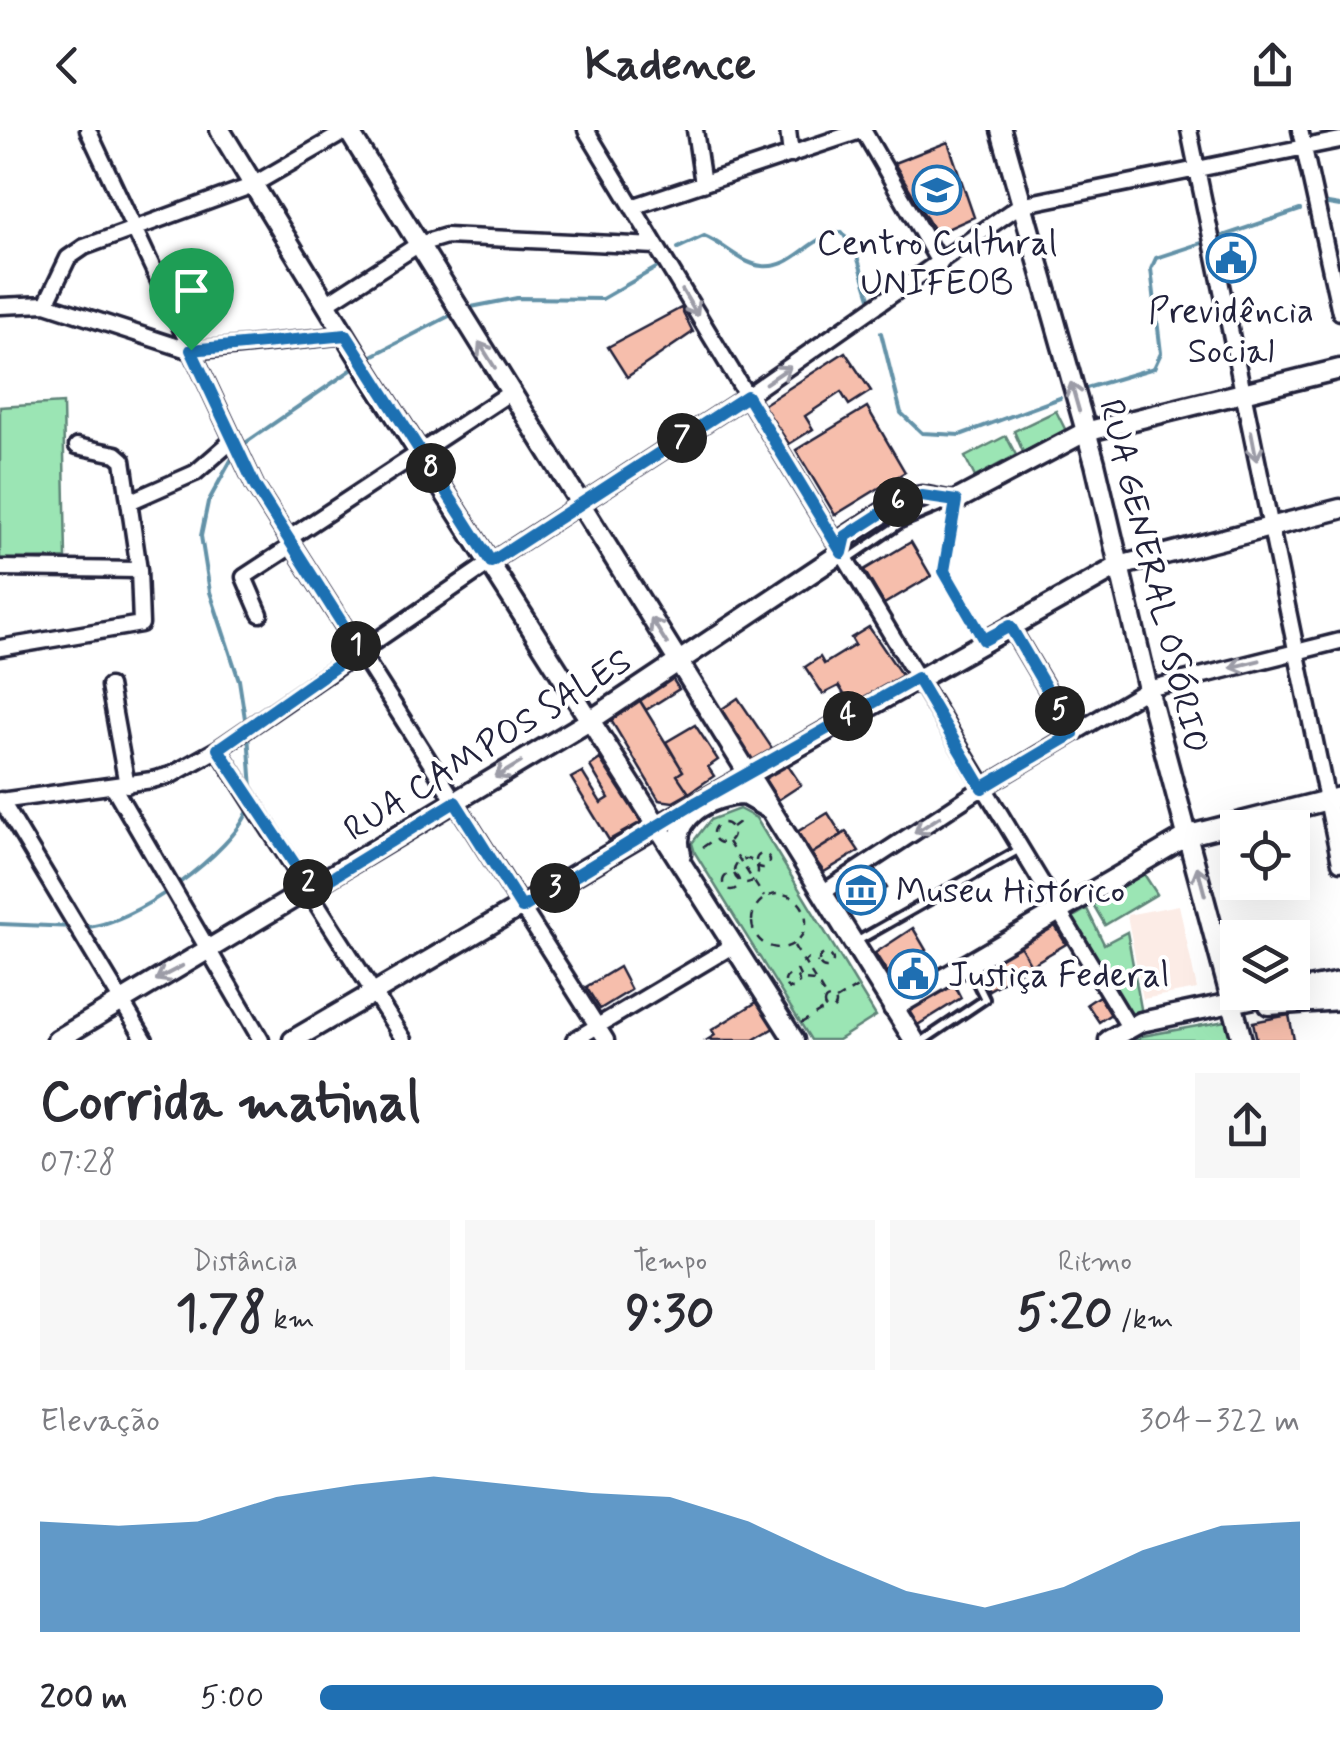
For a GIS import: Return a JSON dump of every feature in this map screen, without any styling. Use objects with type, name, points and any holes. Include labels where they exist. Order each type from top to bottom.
[{"type":"main road","points":[[220,130],[251,186],[684,868],[741,943],[797,1032]]},
{"type":"main road","points":[[348,130],[748,773],[846,948],[914,1040]]},
{"type":"main road","name":"RUA GENERAL OSÓRIO","points":[[1001,130],[1085,432],[1220,961]]},
{"type":"main road","points":[[954,502],[1085,432],[1340,369]]},
{"type":"main road","name":"RUA CAMPOS SALES","points":[[57,1040],[312,890],[846,560],[846,536],[902,500],[922,496],[954,502]]},
{"type":"main road","points":[[293,1040],[748,773],[1119,566],[1340,509]]},
{"type":"main road","points":[[684,868],[678,833],[689,816],[711,802],[744,795],[771,812]]},
{"type":"main road","points":[[893,1008],[1189,835],[1333,799]]},
{"type":"main road","points":[[1310,988],[1340,982]]},
{"type":"main road","points":[[1310,1002],[1340,1000]]},
{"type":"main road","points":[[1109,1040],[1130,1027],[1220,1008]]},
{"type":"main road","name":"RUA GENERAL OSÓRIO","points":[[1232,1010],[1242,1040]]},
{"type":"street","points":[[88,130],[236,447],[290,542],[606,1040]]},
{"type":"street","points":[[46,304],[68,258],[132,228],[180,215],[251,186],[348,130]]},
{"type":"street","points":[[586,130],[1130,1027]]},
{"type":"street","points":[[695,130],[703,184]]},
{"type":"street","points":[[788,130],[792,154]]},
{"type":"street","points":[[632,207],[863,130],[940,264]]},
{"type":"street","points":[[1189,130],[1295,652],[1333,799],[1340,863]]},
{"type":"street","points":[[1300,130],[1340,312]]},
{"type":"street","points":[[144,1040],[0,800],[121,787],[171,775],[218,749],[359,650],[747,396],[1020,205],[1340,140]]},
{"type":"street","points":[[326,304],[419,244],[446,236],[656,246]]},
{"type":"street","points":[[0,306],[46,304],[191,350],[350,342]]},
{"type":"street","points":[[260,614],[244,576],[420,451],[511,392]]},
{"type":"street","points":[[0,648],[134,628],[144,616],[130,502],[120,456],[77,446]]},
{"type":"street","points":[[130,502],[194,473],[236,447]]},
{"type":"street","points":[[0,568],[139,570]]},
{"type":"street","points":[[1010,626],[1073,734]]},
{"type":"street","points":[[815,898],[982,788],[1148,688],[1340,641]]},
{"type":"street","points":[[109,686],[121,787],[165,874],[261,1040]]},
{"type":"street","points":[[218,749],[312,890],[404,1040]]},
{"type":"street","points":[[574,1040],[741,943]]},
{"type":"lane","points":[[944,571],[954,502]]},
{"type":"lane","points":[[846,948],[1020,850]]},
{"type":"lane","points":[[924,1040],[985,999],[968,964]]},
{"type":"path","points":[[944,571],[984,640]]},
{"type":"path","points":[[703,847],[714,839],[717,825],[731,827],[740,821]]},
{"type":"path","points":[[728,842],[731,827]]},
{"type":"path","points":[[714,839],[728,842],[765,898]]},
{"type":"path","points":[[754,880],[758,856],[769,856],[776,850]]},
{"type":"path","points":[[740,860],[768,866],[769,856]]},
{"type":"path","points":[[724,886],[735,888],[738,879],[734,870],[740,860]]},
{"type":"path","points":[[718,891],[728,875],[754,880]]},
{"type":"path","points":[[790,896],[802,907],[804,932],[793,944],[775,948],[757,936],[754,912],[765,898],[790,896]]},
{"type":"path","points":[[802,907],[815,898]]},
{"type":"path","points":[[741,943],[757,936]]},
{"type":"path","points":[[793,944],[828,999],[835,1001],[859,986]]},
{"type":"path","points":[[816,980],[822,954],[832,956],[846,948]]},
{"type":"path","points":[[803,961],[830,967],[832,956]]},
{"type":"path","points":[[785,984],[796,988],[803,961]]},
{"type":"path","points":[[778,990],[788,976],[816,980]]},
{"type":"path","points":[[797,1032],[826,1008],[828,999]]},
{"type":"path","points":[[826,1008],[834,1009],[835,1001]]},
{"type":"shaded area","points":[[1179,905],[1197,989],[1143,999],[1127,915]]},
{"type":"green space","points":[[63,403],[66,558],[0,559],[0,407]]},
{"type":"green space","points":[[1056,411],[1066,431],[1023,452],[1014,431]]},
{"type":"green space","points":[[1006,436],[1016,455],[975,477],[965,457]]},
{"type":"green space","points":[[739,809],[756,818],[876,1016],[838,1040],[811,1040],[695,853],[692,843],[710,820]]},
{"type":"green space","points":[[1142,871],[1157,894],[1105,925],[1091,901]]},
{"type":"green space","points":[[1087,909],[1104,944],[1127,932],[1142,1014],[1129,1016],[1070,919]]},
{"type":"green space","points":[[1231,1020],[1235,1040],[1132,1040],[1137,1037]]},
{"type":"building","name":"Centro Cultural UNIFEOB","points":[[948,142],[974,217],[936,234],[894,163]]},
{"type":"building","points":[[681,308],[693,332],[627,377],[608,347]]},
{"type":"building","points":[[845,352],[871,391],[849,405],[841,392],[805,416],[813,429],[789,444],[763,405]]},
{"type":"building","points":[[867,407],[905,472],[835,515],[796,450]]},
{"type":"building","points":[[911,542],[931,576],[884,604],[864,570]]},
{"type":"building","points":[[869,627],[903,677],[851,706],[839,686],[823,694],[805,667],[820,657],[824,664],[855,645],[851,638]]},
{"type":"building","points":[[670,675],[679,689],[646,710],[637,696]]},
{"type":"building","points":[[637,696],[683,771],[677,775],[689,793],[673,802],[659,800],[612,722],[613,715]]},
{"type":"building","points":[[738,698],[774,751],[751,765],[716,713]]},
{"type":"building","points":[[695,725],[718,760],[708,767],[714,776],[689,793],[677,775],[683,771],[666,742]]},
{"type":"building","points":[[600,759],[641,822],[609,840],[571,778],[582,772],[601,803],[609,798],[590,766]]},
{"type":"building","points":[[785,761],[801,785],[778,800],[761,774]]},
{"type":"building","points":[[828,813],[842,835],[811,854],[797,832]]},
{"type":"building","points":[[846,832],[859,851],[824,872],[811,854]]},
{"type":"building","name":"Museu Histórico","points":[[874,867],[887,888],[848,912],[835,892]]},
{"type":"building","points":[[1054,924],[1066,944],[1031,965],[1019,944]]},
{"type":"building","points":[[913,928],[926,950],[887,972],[875,953]]},
{"type":"building","points":[[1019,944],[1031,965],[989,990],[977,969]]},
{"type":"building","name":"Justiça Federal","points":[[926,953],[938,974],[899,996],[887,975]]},
{"type":"building","points":[[619,967],[631,990],[600,1009],[586,987]]},
{"type":"building","points":[[953,982],[961,998],[916,1026],[906,1010]]},
{"type":"building","points":[[1099,996],[1111,1014],[1099,1022],[1087,1004]]},
{"type":"building","points":[[760,1000],[777,1026],[753,1040],[707,1040],[715,1035],[712,1030]]},
{"type":"building","points":[[1289,1015],[1294,1040],[1257,1040],[1253,1022]]},
{"type":"waterway","points":[[1328,204],[1340,206]]},
{"type":"waterway","points":[[1214,239],[1300,210]]},
{"type":"waterway","points":[[678,248],[704,236],[747,261],[774,266],[819,240],[842,232],[857,256],[872,304]]},
{"type":"waterway","points":[[1083,389],[1154,368],[1161,353],[1151,269],[1156,258],[1205,242]]},
{"type":"waterway","points":[[466,308],[517,298],[602,299],[656,268]]},
{"type":"waterway","points":[[368,358],[453,314]]},
{"type":"waterway","points":[[881,333],[901,413],[922,433],[960,435],[1060,398]]},
{"type":"waterway","points":[[241,446],[357,366]]},
{"type":"waterway","points":[[235,453],[208,502],[201,536],[210,592],[239,680],[246,725]]},
{"type":"waterway","points":[[248,734],[252,789]]},
{"type":"waterway","points":[[83,927],[126,915],[178,884],[224,845],[249,808]]},
{"type":"waterway","points":[[0,924],[74,927]]},
{"type":"place","name":"Centro Cultural UNIFEOB","points":[[937,190]]},
{"type":"place","name":"Previdência Social","points":[[1231,258]]},
{"type":"place","name":"Museu Histórico","points":[[861,890]]},
{"type":"place","name":"Justiça Federal","points":[[913,974]]},
{"type":"route","points":[[346,335],[491,562],[747,396],[842,553],[846,536],[902,500],[922,496],[956,501],[944,571],[984,640],[1010,626],[1073,734],[982,788],[917,678],[697,802],[522,908],[455,802],[312,890],[218,749],[359,650],[255,486],[191,350],[346,335]]}]
